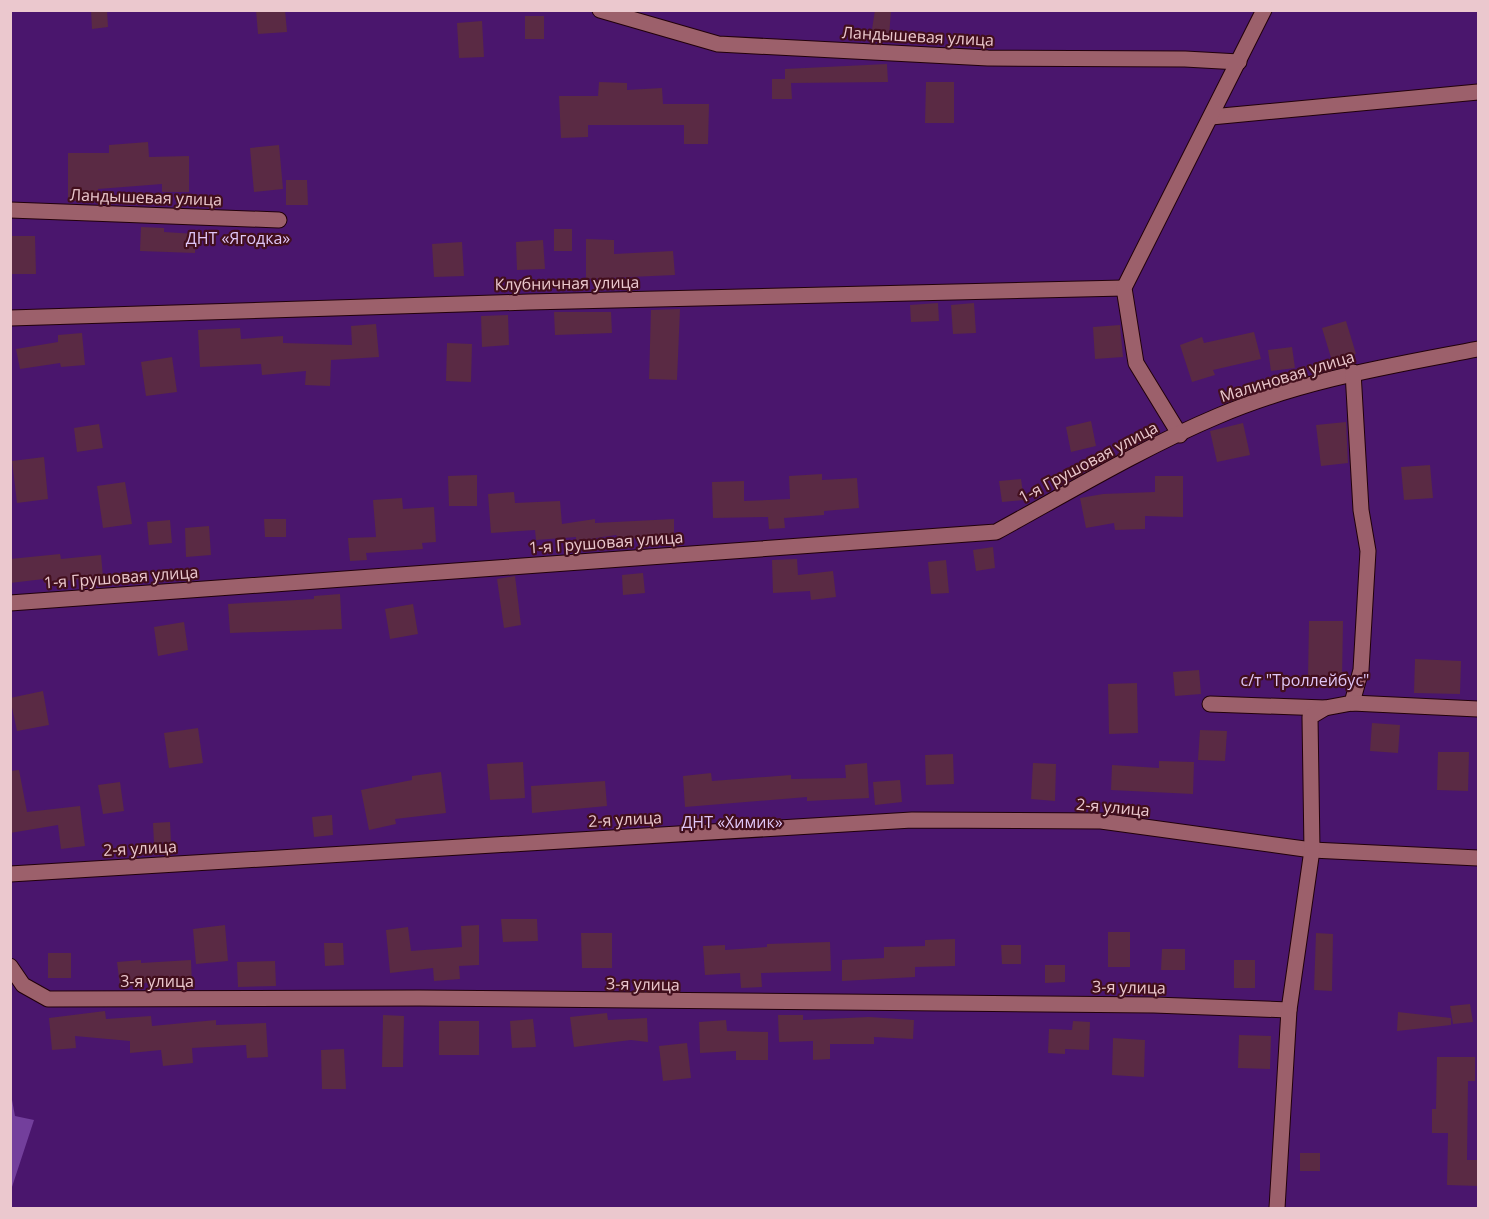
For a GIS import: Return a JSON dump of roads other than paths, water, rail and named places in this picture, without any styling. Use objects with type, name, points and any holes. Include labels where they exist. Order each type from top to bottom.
[{"type":"street","name":"Ландышевая улица","points":[[600,10],[718,44],[988,58],[1185,59],[1239,62]]},
{"type":"street","points":[[1180,435],[1136,363],[1124,288],[1264,10]]},
{"type":"street","points":[[1211,117],[1479,92]]},
{"type":"street","name":"Ландышевая улица","points":[[10,210],[279,219]]},
{"type":"street","name":"Клубничная улица","points":[[10,318],[518,302],[1124,288]]},
{"type":"street","name":"Малиновая улица","points":[[1180,435],[1218,416],[1309,384],[1353,372],[1479,350]]},
{"type":"street","points":[[1352,703],[1361,670],[1368,551],[1361,510],[1353,372]]},
{"type":"street","name":"1-я Грушовая улица","points":[[10,603],[996,532],[1113,468],[1180,435]]},
{"type":"street","points":[[1210,704],[1325,708],[1352,703],[1479,709]]},
{"type":"street","points":[[1277,1209],[1289,1010],[1312,850],[1310,717],[1325,708]]},
{"type":"street","name":"2-я улица","points":[[10,874],[912,820],[1101,821],[1312,850],[1479,858]]},
{"type":"street","name":"3-я улица","points":[[10,966],[23,985],[48,999],[419,998],[1154,1005],[1289,1010]]},
{"type":"park label","name":"ДНТ «Ягодка»","points":[[238,238]]},
{"type":"park label","name":"с/т \"Троллейбус\"","points":[[1305,680]]},
{"type":"park label","name":"ДНТ «Химик»","points":[[732,822]]}]
